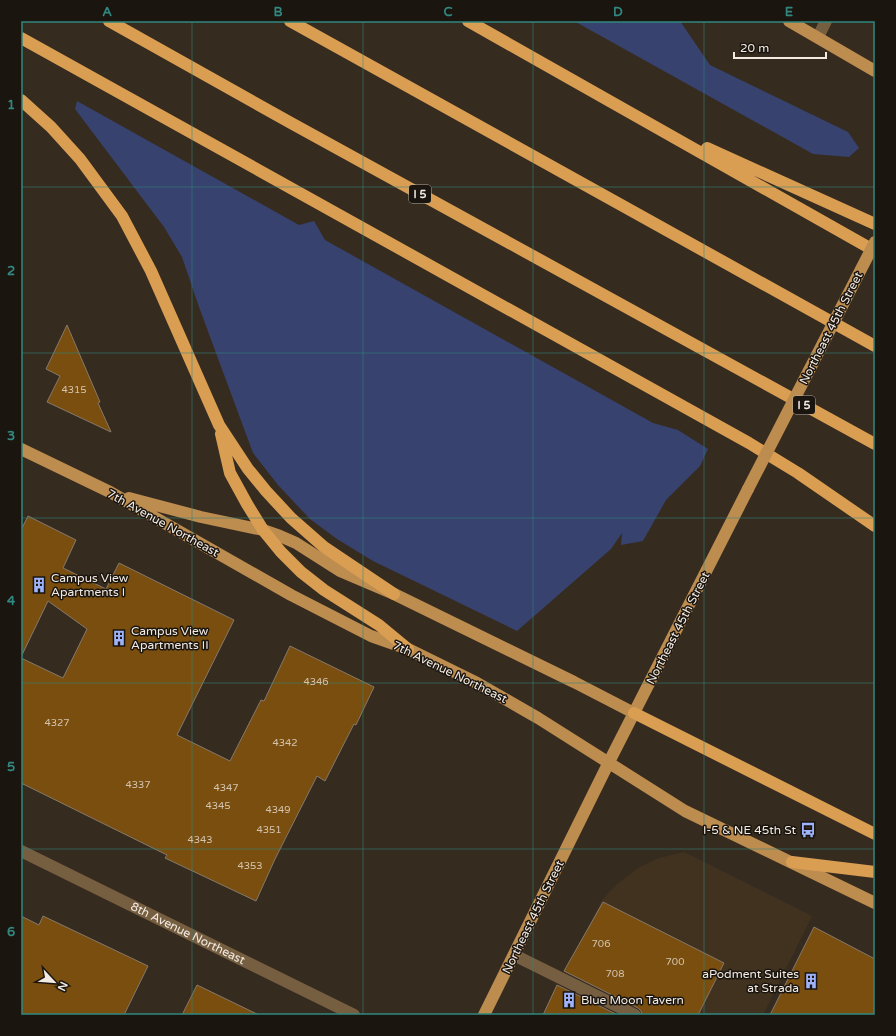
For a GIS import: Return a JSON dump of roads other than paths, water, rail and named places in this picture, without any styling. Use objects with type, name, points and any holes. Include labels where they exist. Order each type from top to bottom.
[{"type":"highway","name":"I 5","points":[[109,21],[875,444]]},
{"type":"highway","points":[[290,21],[875,346]]},
{"type":"highway","points":[[468,21],[875,251]]},
{"type":"highway","points":[[21,38],[749,443],[798,473],[875,526]]},
{"type":"highway","points":[[21,100],[51,128],[80,159],[122,216],[151,271],[219,425],[248,469],[291,518],[324,547],[394,594]]},
{"type":"highway","points":[[635,115],[875,224]]},
{"type":"highway","points":[[219,425],[230,473],[263,530],[301,572],[324,590],[379,625],[408,649]]},
{"type":"highway","points":[[634,713],[875,834]]},
{"type":"highway","points":[[792,862],[875,872]]},
{"type":"main road","points":[[789,21],[875,71]]},
{"type":"main road","name":"Northeast 45th Street","points":[[484,1015],[608,764],[875,242]]},
{"type":"main road","name":"7th Avenue Northeast","points":[[21,449],[110,492],[291,595],[371,636],[408,649],[477,683],[508,700],[685,811],[875,903]]},
{"type":"main road","points":[[110,492],[201,517],[263,530],[280,536],[296,543],[340,571],[394,594],[634,713]]},
{"type":"street","points":[[818,38],[826,21]]},
{"type":"street","name":"8th Avenue Northeast","points":[[21,851],[354,1015]]},
{"type":"street","points":[[514,955],[635,1015]]},
{"type":"place","name":"Campus View Apartments I","points":[[39,585]]},
{"type":"place","name":"Campus View Apartments II","points":[[119,638]]},
{"type":"place","name":"I-5 & NE 45th St","points":[[808,830]]},
{"type":"place","name":"aPodment Suites at Strada","points":[[811,981]]},
{"type":"place","name":"Blue Moon Tavern","points":[[569,1000]]}]
